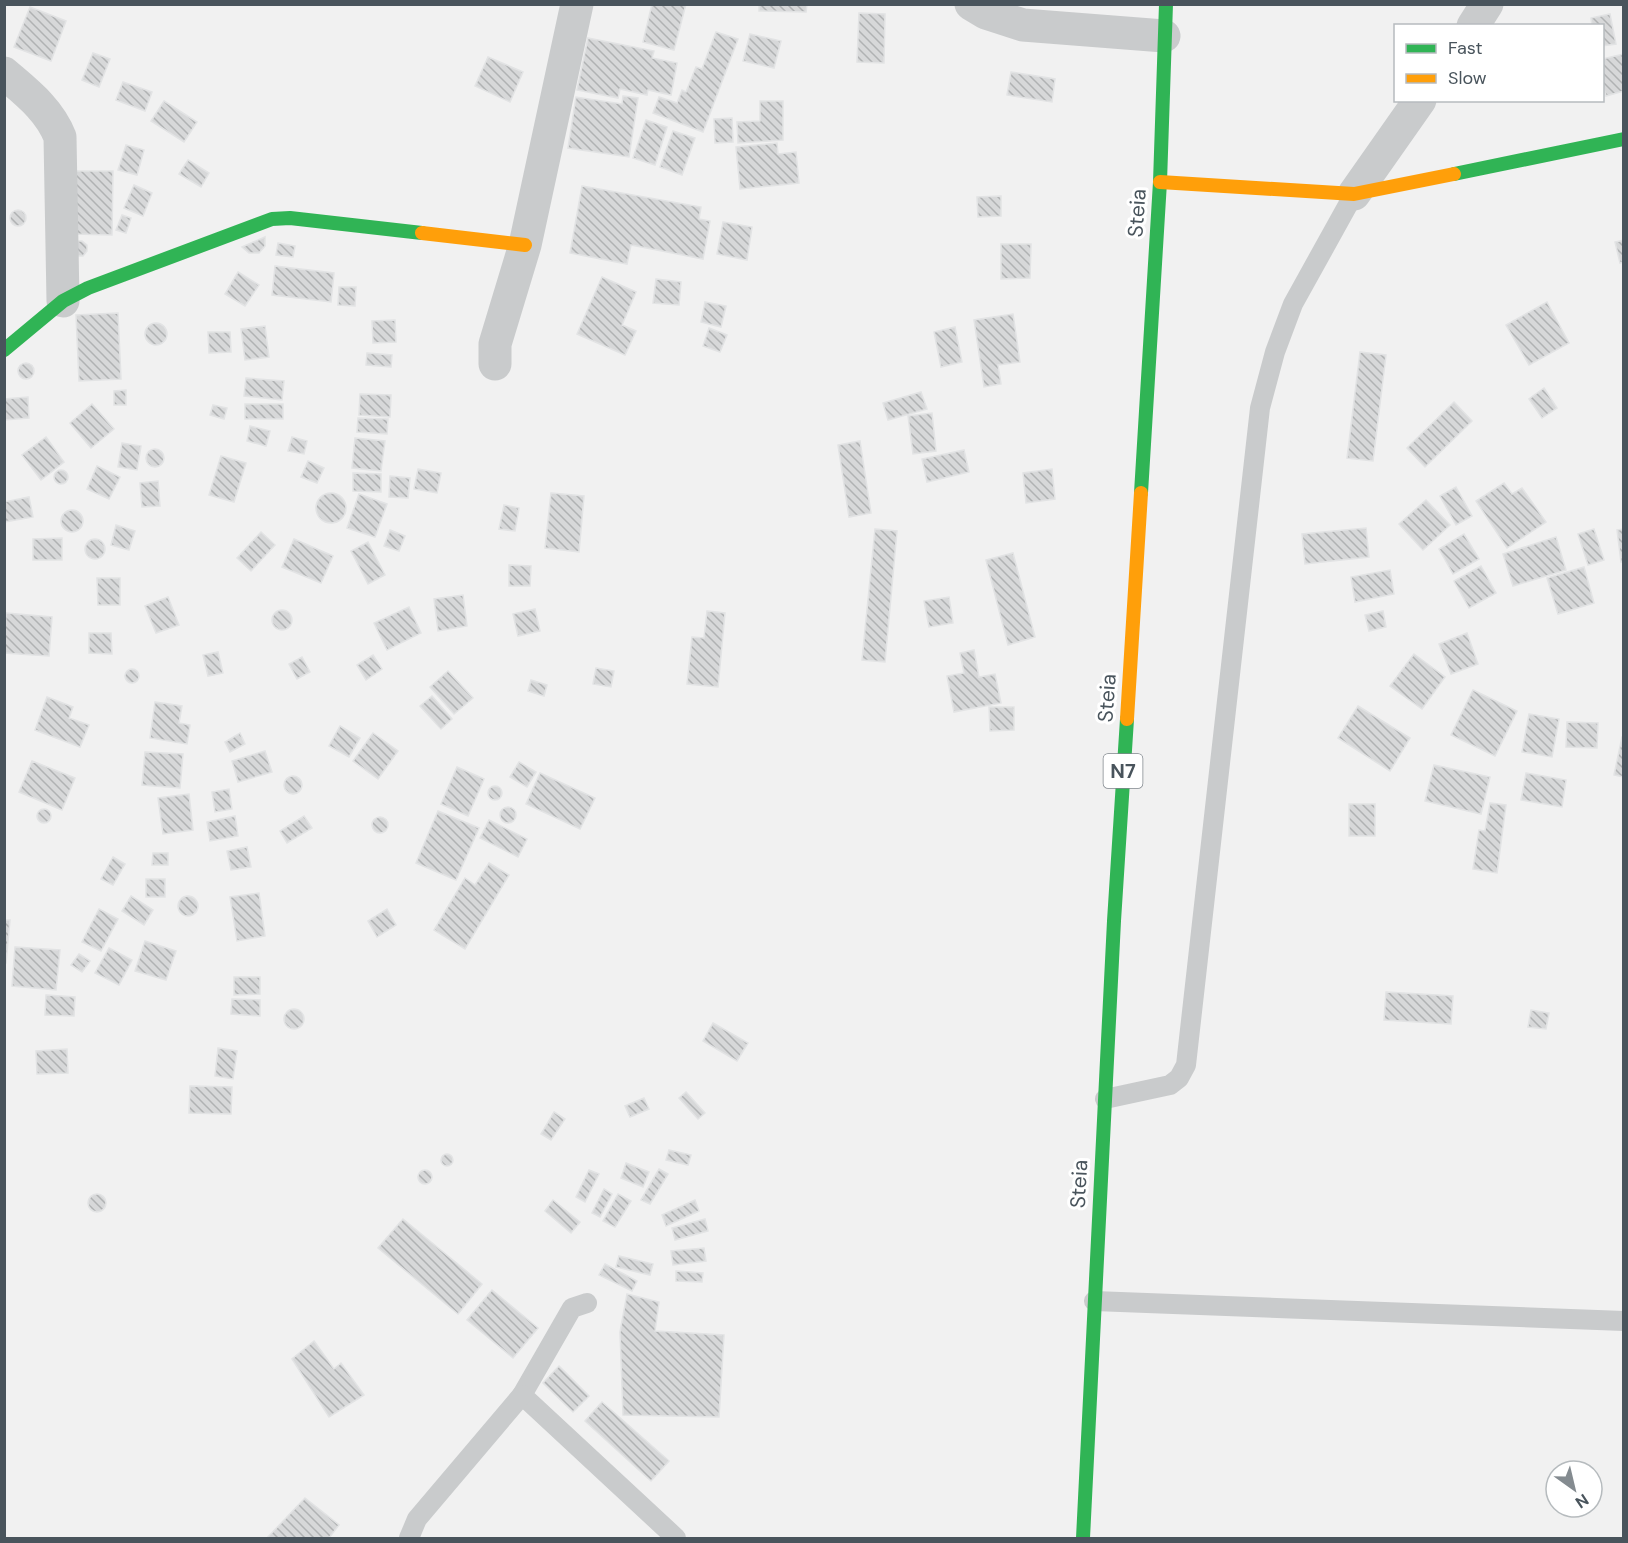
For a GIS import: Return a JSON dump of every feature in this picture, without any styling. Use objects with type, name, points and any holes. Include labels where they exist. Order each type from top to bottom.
[{"type":"main road","name":"Steia","points":[[1083,1539],[1113,921],[1160,182],[1165,20]]},
{"type":"main road","points":[[1160,182],[1354,194],[1623,139]]},
{"type":"main road","points":[[4,350],[63,301],[88,288],[272,219],[290,218],[525,246]]},
{"type":"street","points":[[495,364],[495,344],[525,246],[578,4]]},
{"type":"street","points":[[971,4],[987,13],[1023,25],[1165,20]]},
{"type":"street","points":[[1474,24],[1487,4]]},
{"type":"street","points":[[4,73],[44,110],[54,122],[60,137],[63,301]]},
{"type":"street","points":[[1354,194],[1419,102]]},
{"type":"lane","points":[[1105,1099],[1170,1085],[1179,1078],[1186,1065],[1260,408],[1275,352],[1293,304],[1354,194]]},
{"type":"lane","points":[[1094,1301],[1623,1321]]},
{"type":"lane","points":[[409,1539],[417,1519],[522,1395],[572,1308],[587,1303]]},
{"type":"lane","points":[[522,1395],[676,1539]]},
{"type":"building","points":[[652,4],[686,4],[674,50],[643,42]]},
{"type":"building","points":[[759,4],[807,4],[806,12],[759,11]]},
{"type":"building","points":[[30,7],[66,21],[51,61],[14,47]]},
{"type":"building","points":[[859,13],[885,14],[884,63],[857,62]]},
{"type":"building","points":[[1610,14],[1616,44],[1604,46],[1604,24],[1592,24],[1591,18]]},
{"type":"building","points":[[716,32],[738,39],[703,132],[653,113],[659,97],[677,103],[682,90],[686,92],[696,67],[702,69]]},
{"type":"building","points":[[750,34],[781,41],[774,68],[743,61]]},
{"type":"building","points":[[588,38],[654,51],[652,58],[677,63],[671,95],[648,90],[647,95],[620,89],[618,98],[577,90]]},
{"type":"building","points":[[93,53],[110,59],[99,87],[82,80]]},
{"type":"building","points":[[1624,54],[1624,91],[1606,96],[1604,59]]},
{"type":"building","points":[[488,57],[523,72],[510,102],[475,86]]},
{"type":"building","points":[[1011,72],[1055,79],[1052,102],[1007,95]]},
{"type":"building","points":[[123,82],[152,92],[145,111],[116,100]]},
{"type":"building","points":[[623,96],[638,98],[629,157],[568,148],[576,97],[622,104]]},
{"type":"building","points":[[164,101],[197,122],[184,142],[151,121]]},
{"type":"building","points":[[760,101],[783,101],[783,140],[738,143],[737,122],[760,121]]},
{"type":"building","points":[[732,118],[733,142],[715,143],[714,119]]},
{"type":"building","points":[[646,120],[667,127],[655,165],[633,158]]},
{"type":"building","points":[[673,131],[695,138],[682,175],[660,167]]},
{"type":"building","points":[[777,143],[778,154],[796,152],[799,183],[740,189],[736,147]]},
{"type":"building","points":[[126,145],[144,150],[137,175],[118,170]]},
{"type":"building","points":[[188,160],[209,173],[201,187],[179,174]]},
{"type":"building","points":[[76,171],[113,171],[112,235],[75,234]]},
{"type":"building","points":[[134,185],[152,193],[143,216],[124,208]]},
{"type":"building","points":[[582,186],[701,207],[699,219],[710,221],[703,259],[631,245],[627,264],[570,253]]},
{"type":"building","points":[[1001,196],[1001,216],[978,217],[977,197]]},
{"type":"building","points":[[18,210],[24,212],[26,218],[24,224],[18,226],[12,224],[10,218],[12,212]]},
{"type":"building","points":[[122,215],[131,218],[126,233],[116,230]]},
{"type":"building","points":[[723,222],[752,227],[747,260],[717,254]]},
{"type":"building","points":[[265,237],[265,246],[259,253],[249,253],[242,247]]},
{"type":"building","points":[[1624,240],[1624,262],[1620,263],[1615,242]]},
{"type":"building","points":[[76,241],[82,241],[87,245],[87,251],[83,256],[76,256]]},
{"type":"building","points":[[278,243],[295,246],[293,257],[276,255]]},
{"type":"building","points":[[1001,244],[1031,244],[1030,278],[1001,279]]},
{"type":"building","points":[[275,266],[334,273],[331,302],[272,295]]},
{"type":"building","points":[[238,272],[259,285],[245,306],[225,294]]},
{"type":"building","points":[[602,277],[636,292],[622,325],[636,331],[625,355],[577,334]]},
{"type":"building","points":[[656,279],[681,282],[679,305],[653,303]]},
{"type":"building","points":[[339,287],[356,287],[355,306],[338,305]]},
{"type":"building","points":[[705,302],[726,306],[721,327],[701,322]]},
{"type":"building","points":[[1547,302],[1569,343],[1529,365],[1506,325]]},
{"type":"building","points":[[118,313],[121,379],[79,381],[76,315]]},
{"type":"building","points":[[1013,314],[1020,362],[998,365],[1001,384],[984,387],[974,320]]},
{"type":"building","points":[[395,320],[396,342],[373,343],[372,321]]},
{"type":"building","points":[[156,323],[164,326],[167,334],[164,342],[156,345],[148,342],[145,334],[148,326]]},
{"type":"building","points":[[265,326],[269,357],[245,360],[241,329]]},
{"type":"building","points":[[955,327],[962,362],[941,367],[934,332]]},
{"type":"building","points":[[709,328],[727,335],[720,352],[703,346]]},
{"type":"building","points":[[208,332],[230,332],[231,352],[209,353]]},
{"type":"building","points":[[1360,352],[1386,355],[1373,461],[1347,458]]},
{"type":"building","points":[[367,353],[392,355],[391,367],[366,365]]},
{"type":"building","points":[[26,363],[34,371],[26,379],[18,371]]},
{"type":"building","points":[[246,378],[284,381],[282,400],[244,396]]},
{"type":"building","points":[[1544,388],[1557,408],[1542,418],[1529,399]]},
{"type":"building","points":[[126,390],[126,405],[114,405],[114,391]]},
{"type":"building","points":[[921,392],[927,409],[888,420],[883,403]]},
{"type":"building","points":[[360,394],[391,395],[390,417],[359,415]]},
{"type":"building","points":[[28,397],[29,418],[4,420],[4,399]]},
{"type":"building","points":[[1454,402],[1472,421],[1425,467],[1407,448]]},
{"type":"building","points":[[92,404],[114,429],[91,448],[70,423]]},
{"type":"building","points":[[245,404],[283,404],[283,419],[245,419]]},
{"type":"building","points":[[213,405],[227,408],[224,419],[210,415]]},
{"type":"building","points":[[932,413],[936,451],[913,454],[908,416]]},
{"type":"building","points":[[358,418],[388,419],[387,434],[357,432]]},
{"type":"building","points":[[250,426],[270,431],[266,446],[247,441]]},
{"type":"building","points":[[46,437],[64,462],[41,480],[22,455]]},
{"type":"building","points":[[292,437],[307,441],[304,454],[288,451]]},
{"type":"building","points":[[355,438],[385,441],[381,471],[352,468]]},
{"type":"building","points":[[860,441],[871,513],[849,517],[838,445]]},
{"type":"building","points":[[122,443],[141,446],[137,470],[118,467]]},
{"type":"building","points":[[155,449],[161,452],[164,458],[161,464],[155,467],[149,464],[146,458],[149,452]]},
{"type":"building","points":[[964,450],[969,472],[927,482],[922,459]]},
{"type":"building","points":[[221,456],[246,463],[234,502],[209,495]]},
{"type":"building","points":[[308,461],[324,468],[317,483],[301,477]]},
{"type":"building","points":[[97,466],[120,477],[109,499],[87,489]]},
{"type":"building","points":[[418,469],[441,473],[437,493],[414,489]]},
{"type":"building","points":[[1052,469],[1055,499],[1026,503],[1023,473]]},
{"type":"building","points":[[61,470],[66,472],[68,477],[66,482],[61,484],[56,482],[54,477],[56,472]]},
{"type":"building","points":[[353,473],[381,474],[381,492],[353,491]]},
{"type":"building","points":[[390,476],[410,478],[408,498],[389,497]]},
{"type":"building","points":[[158,481],[160,506],[142,507],[140,483]]},
{"type":"building","points":[[1504,483],[1512,494],[1522,488],[1546,522],[1507,548],[1476,501]]},
{"type":"building","points":[[1456,487],[1472,516],[1456,525],[1440,496]]},
{"type":"building","points":[[331,493],[342,497],[346,508],[342,519],[331,523],[320,519],[316,508],[320,497]]},
{"type":"building","points":[[551,493],[584,496],[579,552],[545,548]]},
{"type":"building","points":[[359,494],[387,504],[375,537],[347,528]]},
{"type":"building","points":[[29,497],[33,517],[4,522],[4,502]]},
{"type":"building","points":[[1426,500],[1450,525],[1423,550],[1399,524]]},
{"type":"building","points":[[504,505],[519,508],[515,531],[499,529]]},
{"type":"building","points":[[72,510],[80,513],[83,521],[80,529],[72,532],[64,529],[61,521],[64,513]]},
{"type":"building","points":[[116,525],[135,531],[129,550],[111,545]]},
{"type":"building","points":[[1366,528],[1369,557],[1305,564],[1302,534]]},
{"type":"building","points":[[875,529],[897,531],[885,662],[862,660]]},
{"type":"building","points":[[1594,529],[1604,560],[1588,565],[1578,534]]},
{"type":"building","points":[[1624,529],[1624,562],[1621,562],[1617,530]]},
{"type":"building","points":[[390,530],[405,536],[399,551],[384,546]]},
{"type":"building","points":[[261,532],[275,545],[251,571],[237,558]]},
{"type":"building","points":[[1464,534],[1479,559],[1453,574],[1439,549]]},
{"type":"building","points":[[1556,537],[1566,570],[1513,586],[1503,554]]},
{"type":"building","points":[[62,538],[62,560],[33,560],[33,539]]},
{"type":"building","points":[[95,539],[102,542],[105,549],[102,556],[95,559],[88,556],[85,549],[88,542]]},
{"type":"building","points":[[294,539],[333,556],[321,583],[282,567]]},
{"type":"building","points":[[368,542],[385,575],[368,584],[351,551]]},
{"type":"building","points":[[1013,553],[1035,637],[1008,645],[986,560]]},
{"type":"building","points":[[509,565],[531,566],[530,586],[509,586]]},
{"type":"building","points":[[1481,566],[1496,593],[1469,608],[1454,581]]},
{"type":"building","points":[[1584,567],[1594,603],[1558,614],[1547,578]]},
{"type":"building","points":[[1390,570],[1394,594],[1355,602],[1351,577]]},
{"type":"building","points":[[97,578],[120,578],[120,605],[98,605]]},
{"type":"building","points":[[463,595],[467,626],[438,631],[434,599]]},
{"type":"building","points":[[168,597],[179,625],[156,633],[145,606]]},
{"type":"building","points":[[949,597],[953,623],[929,627],[924,601]]},
{"type":"building","points":[[409,607],[421,633],[387,650],[374,623]]},
{"type":"building","points":[[535,609],[540,631],[518,636],[513,614]]},
{"type":"building","points":[[282,610],[289,613],[292,620],[289,627],[282,630],[275,627],[272,620],[275,613]]},
{"type":"building","points":[[707,611],[725,613],[718,687],[687,684],[692,637],[704,638]]},
{"type":"building","points":[[1383,611],[1386,627],[1369,631],[1365,615]]},
{"type":"building","points":[[6,613],[52,617],[49,656],[4,653]]},
{"type":"building","points":[[89,633],[111,633],[112,654],[89,653]]},
{"type":"building","points":[[1467,633],[1478,664],[1451,674],[1439,644]]},
{"type":"building","points":[[974,650],[979,677],[995,674],[1001,703],[954,712],[947,676],[964,673],[960,653]]},
{"type":"building","points":[[218,652],[223,673],[208,676],[203,655]]},
{"type":"building","points":[[1414,654],[1445,677],[1422,709],[1390,686]]},
{"type":"building","points":[[373,655],[382,669],[366,680],[357,665]]},
{"type":"building","points":[[302,657],[310,672],[297,679],[289,664]]},
{"type":"building","points":[[596,668],[614,671],[611,687],[593,684]]},
{"type":"building","points":[[132,669],[137,671],[139,676],[137,681],[132,683],[127,681],[125,676],[127,671]]},
{"type":"building","points":[[448,671],[473,698],[454,714],[430,687]]},
{"type":"building","points":[[531,680],[547,685],[544,696],[528,691]]},
{"type":"building","points":[[1473,690],[1517,711],[1495,756],[1451,735]]},
{"type":"building","points":[[432,696],[452,719],[441,729],[420,706]]},
{"type":"building","points":[[47,697],[73,707],[69,718],[89,725],[80,747],[35,730]]},
{"type":"building","points":[[155,702],[182,706],[179,723],[190,725],[187,744],[150,738]]},
{"type":"building","points":[[1358,706],[1410,738],[1390,771],[1338,738]]},
{"type":"building","points":[[989,707],[1014,707],[1014,730],[990,731]]},
{"type":"building","points":[[1529,714],[1559,719],[1552,757],[1522,752]]},
{"type":"building","points":[[1567,722],[1598,723],[1597,748],[1566,747]]},
{"type":"building","points":[[340,726],[360,738],[349,757],[329,746]]},
{"type":"building","points":[[240,733],[245,744],[230,752],[225,742]]},
{"type":"building","points":[[373,733],[398,751],[378,779],[353,761]]},
{"type":"building","points":[[1622,737],[1624,737],[1624,777],[1614,775]]},
{"type":"building","points":[[265,751],[272,772],[238,782],[232,761]]},
{"type":"building","points":[[145,752],[183,754],[180,788],[142,785]]},
{"type":"building","points":[[32,761],[75,778],[62,810],[19,792]]},
{"type":"building","points":[[519,762],[536,772],[527,787],[510,777]]},
{"type":"building","points":[[1434,765],[1490,777],[1481,814],[1425,801]]},
{"type":"building","points":[[457,767],[484,779],[468,816],[441,804]]},
{"type":"building","points":[[540,773],[595,798],[580,829],[526,804]]},
{"type":"building","points":[[1526,773],[1566,780],[1562,807],[1521,800]]},
{"type":"building","points":[[289,776],[297,776],[302,781],[300,792],[289,794],[284,789],[284,781]]},
{"type":"building","points":[[492,786],[498,786],[502,793],[498,800],[492,800],[488,796],[488,790]]},
{"type":"building","points":[[229,789],[232,809],[215,812],[212,792]]},
{"type":"building","points":[[189,794],[193,830],[163,834],[158,798]]},
{"type":"building","points":[[1490,803],[1506,805],[1497,873],[1473,869],[1479,830],[1485,831]]},
{"type":"building","points":[[1349,804],[1375,804],[1375,836],[1349,836]]},
{"type":"building","points":[[505,807],[511,807],[516,815],[514,821],[505,823],[500,818],[500,812]]},
{"type":"building","points":[[41,809],[47,809],[51,816],[47,823],[41,823],[37,819],[37,813]]},
{"type":"building","points":[[438,811],[479,828],[456,880],[416,863]]},
{"type":"building","points":[[235,816],[238,836],[210,841],[207,822]]},
{"type":"building","points":[[304,816],[312,828],[287,843],[280,831]]},
{"type":"building","points":[[380,817],[386,819],[388,825],[386,831],[380,833],[374,831],[372,825],[374,819]]},
{"type":"building","points":[[489,820],[527,839],[518,857],[480,838]]},
{"type":"building","points":[[247,847],[251,867],[231,870],[227,851]]},
{"type":"building","points":[[153,853],[168,853],[168,865],[152,865]]},
{"type":"building","points":[[113,857],[125,864],[113,885],[101,879]]},
{"type":"building","points":[[489,863],[509,875],[465,949],[434,930],[465,878],[475,885]]},
{"type":"building","points":[[146,879],[165,879],[165,897],[146,897]]},
{"type":"building","points":[[259,893],[265,936],[237,941],[230,897]]},
{"type":"building","points":[[131,896],[153,910],[144,925],[122,911]]},
{"type":"building","points":[[184,896],[192,896],[198,902],[198,910],[192,916],[184,916],[178,910],[178,902]]},
{"type":"building","points":[[99,909],[118,919],[101,951],[82,942]]},
{"type":"building","points":[[387,909],[396,925],[377,937],[368,921]]},
{"type":"building","points":[[4,920],[10,920],[6,963],[4,963]]},
{"type":"building","points":[[145,941],[176,951],[166,980],[135,971]]},
{"type":"building","points":[[15,947],[60,950],[56,990],[12,986]]},
{"type":"building","points":[[109,948],[132,960],[119,985],[95,973]]},
{"type":"building","points":[[79,954],[90,961],[82,972],[71,965]]},
{"type":"building","points":[[234,977],[260,977],[260,994],[234,995]]},
{"type":"building","points":[[1386,992],[1453,996],[1451,1024],[1384,1020]]},
{"type":"building","points":[[46,995],[75,997],[74,1016],[45,1015]]},
{"type":"building","points":[[232,999],[260,1000],[260,1016],[231,1014]]},
{"type":"building","points":[[294,1009],[301,1012],[304,1019],[301,1026],[294,1029],[287,1026],[284,1019],[287,1012]]},
{"type":"building","points":[[1531,1010],[1549,1013],[1546,1029],[1528,1027]]},
{"type":"building","points":[[713,1023],[748,1043],[737,1061],[703,1041]]},
{"type":"building","points":[[218,1048],[237,1051],[233,1079],[215,1076]]},
{"type":"building","points":[[67,1049],[68,1073],[37,1074],[36,1051]]},
{"type":"building","points":[[190,1086],[232,1087],[231,1114],[189,1113]]},
{"type":"building","points":[[686,1092],[705,1113],[698,1119],[679,1098]]},
{"type":"building","points":[[644,1098],[649,1109],[630,1117],[625,1106]]},
{"type":"building","points":[[554,1112],[565,1119],[551,1140],[541,1134]]},
{"type":"building","points":[[669,1150],[691,1155],[688,1165],[666,1160]]},
{"type":"building","points":[[449,1154],[453,1160],[449,1166],[445,1166],[441,1158]]},
{"type":"building","points":[[626,1163],[649,1172],[643,1187],[621,1178]]},
{"type":"building","points":[[659,1169],[668,1174],[650,1204],[641,1200]]},
{"type":"building","points":[[425,1170],[430,1172],[432,1177],[430,1182],[425,1184],[420,1182],[418,1177],[420,1172]]},
{"type":"building","points":[[589,1170],[599,1174],[585,1202],[576,1197]]},
{"type":"building","points":[[604,1189],[612,1194],[600,1217],[592,1213]]},
{"type":"building","points":[[97,1194],[103,1197],[106,1203],[103,1209],[97,1212],[91,1209],[88,1203],[91,1197]]},
{"type":"building","points":[[618,1194],[631,1201],[615,1227],[603,1221]]},
{"type":"building","points":[[553,1200],[580,1222],[571,1233],[545,1211]]},
{"type":"building","points":[[695,1200],[699,1211],[666,1226],[662,1215]]},
{"type":"building","points":[[403,1219],[482,1284],[458,1314],[378,1248]]},
{"type":"building","points":[[705,1219],[708,1231],[675,1240],[672,1228]]},
{"type":"building","points":[[704,1248],[706,1261],[673,1265],[671,1251]]},
{"type":"building","points":[[619,1256],[653,1264],[650,1275],[616,1267]]},
{"type":"building","points":[[605,1264],[637,1281],[632,1291],[599,1275]]},
{"type":"building","points":[[676,1271],[703,1273],[702,1282],[676,1281]]},
{"type":"building","points":[[492,1290],[538,1328],[513,1358],[467,1320]]},
{"type":"building","points":[[627,1294],[659,1302],[655,1331],[724,1335],[719,1417],[623,1415],[620,1332]]},
{"type":"building","points":[[314,1341],[334,1369],[341,1363],[364,1395],[329,1417],[292,1359]]},
{"type":"building","points":[[559,1366],[589,1396],[573,1412],[543,1383]]},
{"type":"building","points":[[602,1402],[669,1461],[651,1481],[585,1421]]},
{"type":"building","points":[[305,1498],[339,1525],[329,1538],[267,1538]]},
{"type":"traffic: fast","points":[[1141,493],[1160,182],[1166,4]]},
{"type":"traffic: fast","points":[[1454,174],[1624,139]]},
{"type":"traffic: fast","points":[[4,350],[63,301],[88,288],[272,219],[290,218],[422,233]]},
{"type":"traffic: fast","points":[[1083,1538],[1114,921],[1127,719]]},
{"type":"traffic: slow","points":[[1160,182],[1354,194],[1454,174]]},
{"type":"traffic: slow","points":[[422,233],[525,245]]},
{"type":"traffic: slow","points":[[1127,719],[1141,493]]}]
